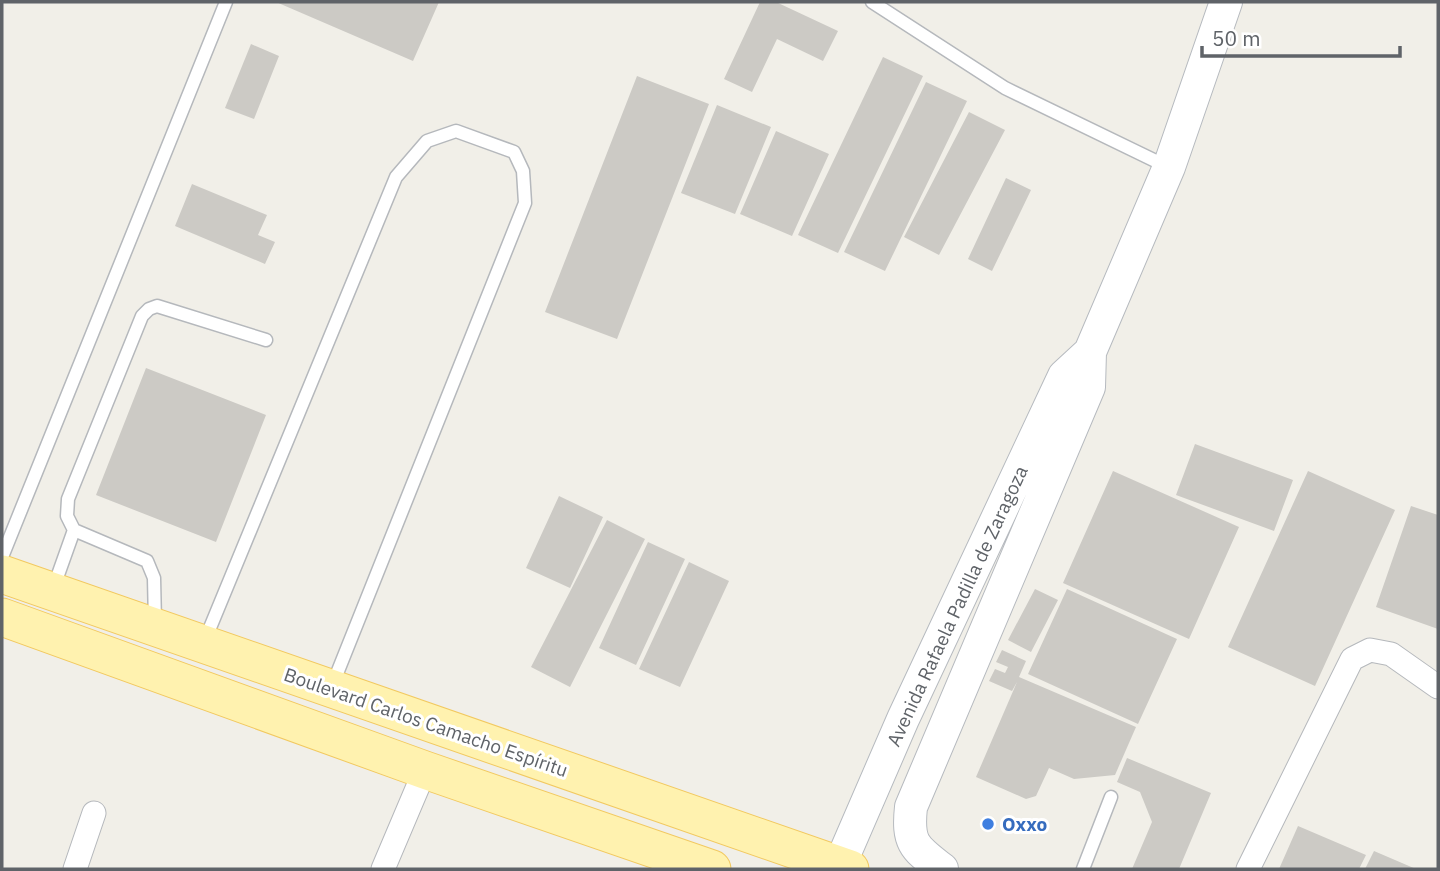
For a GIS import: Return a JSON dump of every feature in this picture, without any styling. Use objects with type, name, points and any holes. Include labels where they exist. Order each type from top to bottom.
[{"type":"main road","name":"Avenida Rafaela Padilla de Zaragoza","points":[[909,827],[911,807],[1089,387],[1090,352],[1169,167],[1226,2]]},
{"type":"main road","name":"Avenida Rafaela Padilla de Zaragoza","points":[[842,868],[864,808],[903,719],[1064,376],[1090,352]]},
{"type":"main road","name":"Boulevard Carlos Camacho Espíritu","points":[[2,574],[842,868]]},
{"type":"main road","points":[[2,617],[704,868]]},
{"type":"main road","points":[[864,808],[909,827],[915,848],[942,869]]},
{"type":"street","points":[[1248,869],[1352,659],[1370,650],[1391,654],[1438,687]]},
{"type":"street","points":[[383,869],[425,770]]},
{"type":"street","points":[[75,869],[94,813]]},
{"type":"street","points":[[704,868],[716,824]]},
{"type":"lane","points":[[2,557],[226,2]]},
{"type":"lane","points":[[872,2],[1005,88],[1169,167]]},
{"type":"lane","points":[[204,644],[396,177],[426,142],[456,131],[468,135],[513,152],[523,171],[525,204],[331,689]]},
{"type":"lane","points":[[155,627],[154,578],[147,561],[74,530],[67,516],[68,499],[142,316],[149,309],[157,306],[266,340]]},
{"type":"lane","points":[[52,591],[74,530]]},
{"type":"lane","points":[[1083,869],[1111,797]]},
{"type":"building","points":[[276,2],[439,2],[413,61]]},
{"type":"building","points":[[760,2],[776,2],[838,31],[823,61],[777,39],[752,92],[724,79]]},
{"type":"building","points":[[251,44],[279,56],[254,119],[225,108]]},
{"type":"building","points":[[883,57],[923,76],[838,253],[798,235]]},
{"type":"building","points":[[637,76],[709,104],[617,339],[545,312]]},
{"type":"building","points":[[926,82],[967,101],[885,271],[844,252]]},
{"type":"building","points":[[717,105],[771,127],[735,214],[681,193]]},
{"type":"building","points":[[969,112],[1005,130],[939,255],[904,237]]},
{"type":"building","points":[[776,131],[829,154],[792,236],[740,214]]},
{"type":"building","points":[[1006,178],[1031,190],[992,271],[968,259]]},
{"type":"building","points":[[192,184],[267,215],[258,235],[275,242],[265,264],[175,226]]},
{"type":"building","points":[[146,368],[266,415],[216,542],[96,495]]},
{"type":"building","points":[[1195,444],[1293,480],[1274,531],[1176,495]]},
{"type":"building","points":[[1113,471],[1239,527],[1189,639],[1063,583]]},
{"type":"building","points":[[1308,471],[1395,510],[1315,686],[1228,647]]},
{"type":"building","points":[[559,496],[603,517],[570,588],[526,568]]},
{"type":"building","points":[[1411,506],[1438,515],[1438,629],[1376,607]]},
{"type":"building","points":[[607,520],[645,539],[570,687],[531,667]]},
{"type":"building","points":[[648,542],[685,559],[636,665],[599,648]]},
{"type":"building","points":[[689,562],[729,581],[680,687],[639,669]]},
{"type":"building","points":[[1035,589],[1058,600],[1031,652],[1008,640]]},
{"type":"building","points":[[1067,589],[1177,639],[1138,724],[1028,674]]},
{"type":"building","points":[[1002,650],[1026,661],[1019,677],[1136,727],[1115,775],[1074,779],[1049,768],[1036,796],[1026,799],[976,777],[1017,682],[1012,691],[989,681],[995,669],[1005,673],[1008,667],[996,662]]},
{"type":"building","points":[[1127,758],[1211,793],[1179,869],[1132,869],[1152,822],[1140,792],[1117,782]]},
{"type":"building","points":[[1298,826],[1366,855],[1359,869],[1279,869]]},
{"type":"building","points":[[1374,851],[1416,869],[1365,869]]},
{"type":"place","name":"Oxxo","points":[[988,824]]}]
